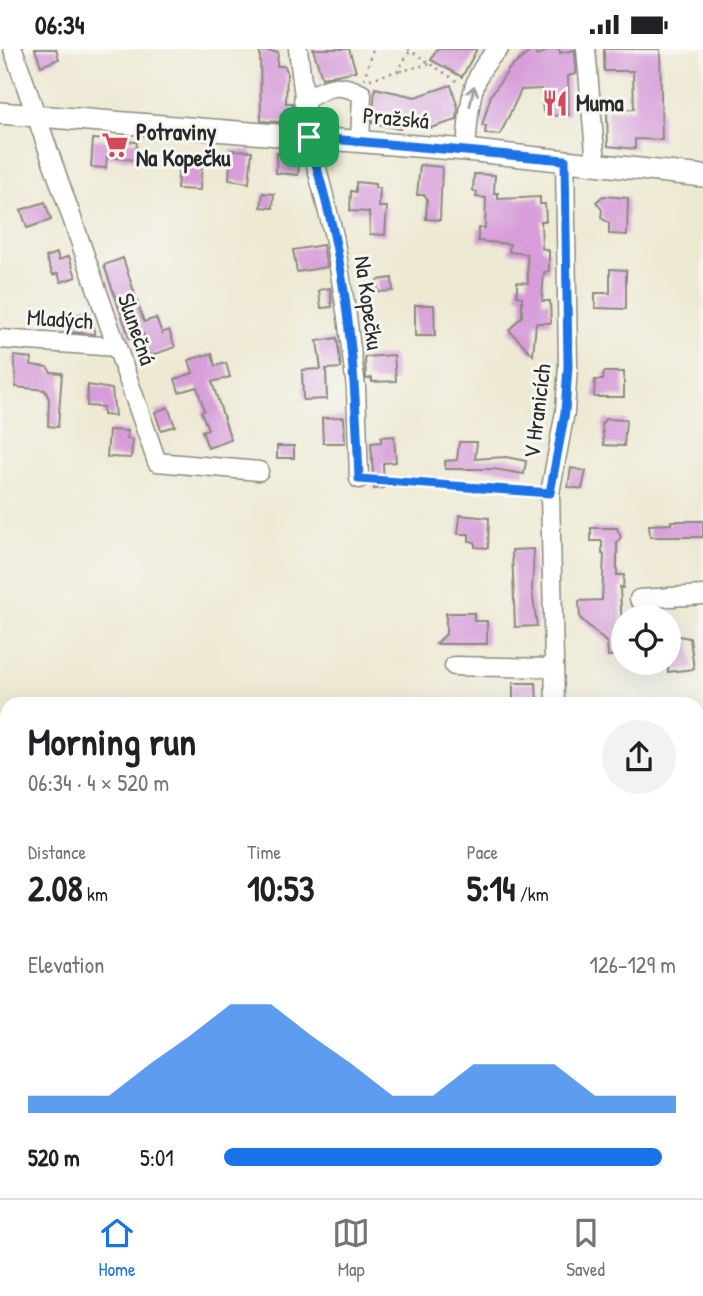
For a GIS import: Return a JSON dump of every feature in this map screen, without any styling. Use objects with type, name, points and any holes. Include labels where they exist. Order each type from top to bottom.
[{"type":"street","name":"Slunečná","points":[[13,49],[157,462],[259,471]]},
{"type":"street","name":"Na Kopečku","points":[[298,49],[309,137],[334,236],[347,317],[356,387],[359,479]]},
{"type":"street","points":[[466,150],[471,90],[483,67],[499,49]]},
{"type":"street","points":[[586,49],[596,163]]},
{"type":"street","points":[[303,101],[326,88],[345,85],[362,94],[360,141]]},
{"type":"street","name":"Pražská","points":[[0,113],[466,150],[703,176]]},
{"type":"street","name":"V Hranicích","points":[[555,697],[550,493],[565,412],[568,366],[565,160]]},
{"type":"street","name":"Mladých","points":[[0,339],[117,347]]},
{"type":"street","points":[[639,599],[703,595]]},
{"type":"street","points":[[454,666],[554,668]]},
{"type":"path","points":[[372,49],[363,81],[430,64]]},
{"type":"path","points":[[398,71],[410,50],[471,90]]},
{"type":"path","points":[[359,479],[550,493]]},
{"type":"building","points":[[35,49],[56,49],[59,59],[41,66]]},
{"type":"building","points":[[313,49],[349,49],[356,71],[322,78]]},
{"type":"building","points":[[437,49],[477,49],[462,77],[431,60]]},
{"type":"building","points":[[533,49],[537,56],[550,49],[559,49],[560,53],[575,50],[576,74],[568,76],[569,115],[548,116],[543,111],[541,89],[521,90],[500,135],[485,134],[486,126],[482,126],[491,95],[510,68]]},
{"type":"building","points":[[604,49],[660,49],[662,140],[635,139],[635,149],[608,146],[607,110],[634,109],[633,71],[604,71]]},
{"type":"building","points":[[260,51],[278,52],[277,66],[285,66],[286,103],[292,103],[296,123],[261,121]]},
{"type":"building","points":[[451,85],[458,108],[457,120],[430,128],[429,125],[401,126],[400,129],[372,123],[375,88],[415,97]]},
{"type":"building","points":[[93,139],[137,142],[135,160],[107,157],[106,168],[91,167]]},
{"type":"building","points":[[231,150],[252,151],[249,183],[229,180]]},
{"type":"building","points":[[277,153],[300,155],[298,175],[276,173]]},
{"type":"building","points":[[187,156],[198,156],[197,163],[202,164],[200,190],[177,189],[179,162],[186,163]]},
{"type":"building","points":[[420,165],[442,167],[440,220],[426,219],[427,199],[425,195],[417,195]]},
{"type":"building","points":[[474,174],[495,175],[494,193],[498,193],[498,199],[540,197],[540,204],[545,204],[546,221],[541,221],[542,248],[549,251],[549,271],[544,272],[542,301],[550,301],[551,323],[536,323],[533,355],[509,330],[522,316],[522,297],[517,296],[517,282],[528,283],[527,254],[509,252],[510,244],[478,241],[478,228],[485,228],[486,198],[476,197],[477,192],[473,191]]},
{"type":"building","points":[[356,182],[375,184],[375,188],[380,188],[379,207],[387,207],[385,235],[370,234],[369,212],[350,211],[351,191],[356,192]]},
{"type":"building","points":[[263,193],[274,194],[273,208],[261,207]]},
{"type":"building","points":[[603,196],[628,198],[627,235],[609,234],[609,223],[601,218],[602,210],[596,202]]},
{"type":"building","points":[[45,202],[51,220],[27,228],[21,210]]},
{"type":"building","points":[[323,245],[327,267],[297,272],[293,250]]},
{"type":"building","points":[[57,253],[59,260],[69,256],[76,277],[61,282],[58,273],[53,275],[46,257]]},
{"type":"building","points":[[123,258],[144,322],[156,318],[162,333],[169,330],[175,347],[150,356],[143,334],[130,339],[104,265]]},
{"type":"building","points":[[610,269],[626,270],[626,309],[595,308],[595,293],[610,293]]},
{"type":"building","points":[[392,278],[393,291],[378,292],[377,280]]},
{"type":"building","points":[[330,288],[332,307],[321,308],[319,290]]},
{"type":"building","points":[[415,305],[434,305],[435,336],[415,336]]},
{"type":"building","points":[[88,312],[95,334],[64,332],[65,317]]},
{"type":"building","points":[[337,338],[341,368],[326,369],[327,399],[303,400],[302,370],[321,369],[317,341]]},
{"type":"building","points":[[212,353],[215,366],[226,363],[230,377],[212,382],[231,440],[208,448],[202,431],[208,429],[201,412],[204,410],[197,387],[179,392],[175,379],[193,373],[189,360]]},
{"type":"building","points":[[394,355],[396,381],[372,382],[372,378],[366,379],[365,357]]},
{"type":"building","points":[[14,356],[32,358],[31,365],[62,373],[58,427],[48,426],[49,399],[45,390],[16,387]]},
{"type":"building","points":[[604,372],[624,372],[624,397],[594,397],[595,380],[603,380]]},
{"type":"building","points":[[88,385],[112,389],[115,416],[103,415],[103,407],[87,406]]},
{"type":"building","points":[[168,407],[175,426],[161,430],[155,412]]},
{"type":"building","points":[[344,417],[345,443],[323,443],[322,418]]},
{"type":"building","points":[[605,419],[626,420],[624,446],[604,445],[602,425]]},
{"type":"building","points":[[109,430],[128,431],[127,439],[133,440],[131,458],[107,457]]},
{"type":"building","points":[[394,436],[396,462],[383,463],[384,488],[374,489],[371,443],[381,442],[381,437]]},
{"type":"building","points":[[459,442],[477,442],[475,459],[506,457],[526,461],[524,474],[493,469],[445,469],[445,461],[457,460]]},
{"type":"building","points":[[277,446],[294,446],[294,458],[277,458]]},
{"type":"building","points":[[571,468],[586,471],[582,489],[568,487]]},
{"type":"building","points":[[460,515],[489,518],[488,548],[475,547],[475,542],[469,541],[469,534],[458,534]]},
{"type":"building","points":[[671,521],[703,521],[703,537],[650,537],[649,525],[671,524]]},
{"type":"building","points":[[591,528],[617,528],[621,537],[617,542],[617,575],[624,575],[623,588],[620,587],[621,605],[611,605],[611,656],[608,656],[607,643],[580,618],[579,601],[602,600],[602,541],[591,541]]},
{"type":"building","points":[[534,549],[532,590],[537,626],[515,627],[512,550]]},
{"type":"building","points":[[446,613],[474,613],[474,621],[487,621],[487,644],[436,644],[446,634]]},
{"type":"building","points":[[681,636],[690,638],[694,669],[681,670]]},
{"type":"building","points":[[513,683],[536,683],[537,697],[513,697]]},
{"type":"place","name":"Muma","points":[[555,103]]},
{"type":"place","name":"Potraviny Na Kopečku","points":[[115,145]]},
{"type":"route","points":[[309,137],[565,160],[568,366],[565,412],[550,493],[359,479],[356,387],[347,317],[334,236],[309,137]]}]
